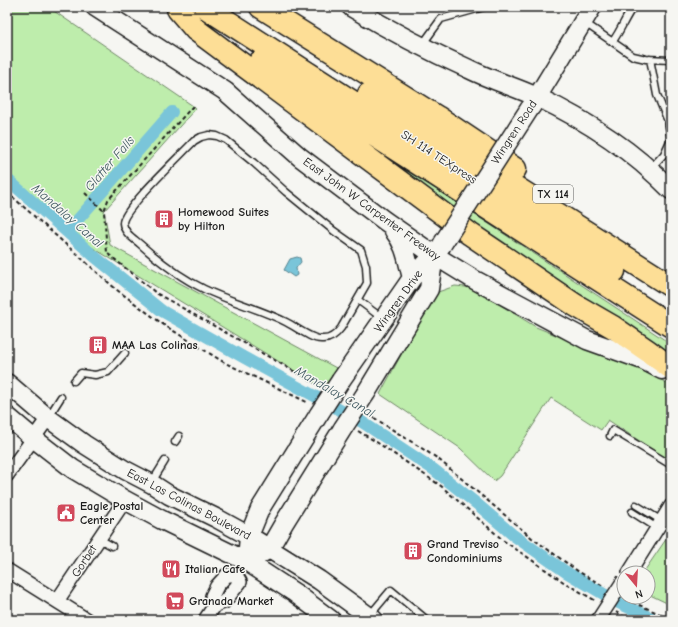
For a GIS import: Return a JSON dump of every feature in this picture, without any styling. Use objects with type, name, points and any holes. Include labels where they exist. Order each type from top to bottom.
[{"type":"highway","name":"SH 114 TEXpress","points":[[205,7],[536,220],[671,310]]},
{"type":"highway","name":"SH 114 TEXpress","points":[[231,7],[671,286]]},
{"type":"highway","name":"TX 114","points":[[261,7],[437,117],[548,191],[671,268]]},
{"type":"highway","points":[[176,8],[671,326]]},
{"type":"highway","points":[[176,8],[196,30],[470,234],[575,305],[613,327],[671,368]]},
{"type":"main road","name":"East John W Carpenter Freeway","points":[[95,7],[225,91],[300,157],[385,221],[439,249],[473,279],[587,340],[643,360],[671,375]]},
{"type":"main road","points":[[351,7],[369,18],[533,102],[589,125],[650,169],[671,190]]},
{"type":"main road","name":"Wingren Road","points":[[439,249],[592,7]]},
{"type":"main road","points":[[385,221],[399,238],[406,251],[412,278]]},
{"type":"main road","name":"Wingren Drive","points":[[241,568],[249,536],[260,509],[319,414],[383,319],[412,278],[439,249]]},
{"type":"main road","name":"Wingren Drive","points":[[269,550],[284,523],[366,393],[429,288],[439,249]]},
{"type":"main road","points":[[429,288],[444,280],[454,278],[473,279]]},
{"type":"main road","name":"East Las Colinas Boulevard","points":[[7,383],[48,418],[84,444],[125,470],[169,495],[249,536],[269,550],[319,580],[371,618]]},
{"type":"main road","name":"East Las Colinas Boulevard","points":[[7,416],[73,468],[241,568],[295,593],[331,620]]},
{"type":"main road","points":[[241,568],[269,550]]},
{"type":"street","points":[[7,475],[48,418]]},
{"type":"street","name":"Gorbet","points":[[57,601],[125,500]]},
{"type":"street","points":[[634,565],[671,506]]},
{"type":"street","points":[[205,620],[215,605],[212,596],[217,586],[228,575],[241,568]]},
{"type":"street","points":[[7,570],[88,620]]},
{"type":"street","points":[[598,620],[616,592]]},
{"type":"lane","points":[[422,45],[441,19],[484,7]]},
{"type":"lane","points":[[613,41],[620,31],[625,18],[633,7]]},
{"type":"lane","points":[[583,22],[633,56],[650,59],[670,57]]},
{"type":"lane","points":[[650,59],[657,95],[668,121],[671,139],[664,154],[650,169]]},
{"type":"lane","points":[[209,135],[217,136],[226,140],[286,192],[334,231],[361,250],[366,266],[367,283],[358,300],[338,333],[331,338],[323,340],[317,339],[285,322],[204,289],[172,269],[126,232],[123,223],[125,216],[150,186],[194,141],[209,135]]},
{"type":"lane","points":[[358,300],[383,319]]},
{"type":"lane","points":[[74,380],[81,373],[102,375],[108,372],[126,352]]},
{"type":"lane","points":[[48,418],[61,397]]},
{"type":"lane","points":[[610,436],[613,430],[671,465]]},
{"type":"lane","points":[[175,442],[179,436]]},
{"type":"lane","points":[[152,484],[165,461]]},
{"type":"lane","points":[[636,505],[659,525]]},
{"type":"lane","points":[[632,512],[659,525]]},
{"type":"lane","points":[[99,538],[112,546]]},
{"type":"lane","points":[[371,618],[391,590],[427,620]]},
{"type":"path","points":[[85,193],[104,211]]},
{"type":"green space","points":[[7,7],[48,7],[196,108],[104,211],[110,245],[338,369],[322,388],[67,232],[7,180]]},
{"type":"green space","points":[[368,144],[671,344],[671,359],[363,148]]},
{"type":"green space","points":[[455,286],[476,290],[536,327],[639,369],[671,385],[671,460],[659,454],[608,420],[601,430],[551,398],[500,476],[494,481],[460,448],[380,394],[430,301],[438,292]]},
{"type":"green space","points":[[671,532],[671,605],[656,598],[656,565],[648,565]]},
{"type":"water","points":[[297,257],[300,258],[301,262],[296,268],[297,275],[294,277],[284,270],[290,259]]},
{"type":"waterway","name":"Glatter Falls","points":[[67,232],[172,112]]},
{"type":"waterway","name":"Mandalay Canal","points":[[7,179],[94,256],[162,311],[362,422],[433,469],[513,535],[566,572],[619,603],[655,620]]},
{"type":"place","name":"Homewood Suites by Hilton","points":[[164,219]]},
{"type":"place","name":"MAA Las Colinas","points":[[98,345]]},
{"type":"place","name":"Eagle Postal Center","points":[[66,513]]},
{"type":"place","name":"Grand Treviso Condominiums","points":[[413,551]]},
{"type":"place","name":"Italian Cafe","points":[[171,569]]},
{"type":"place","name":"Granada Market","points":[[175,601]]}]
